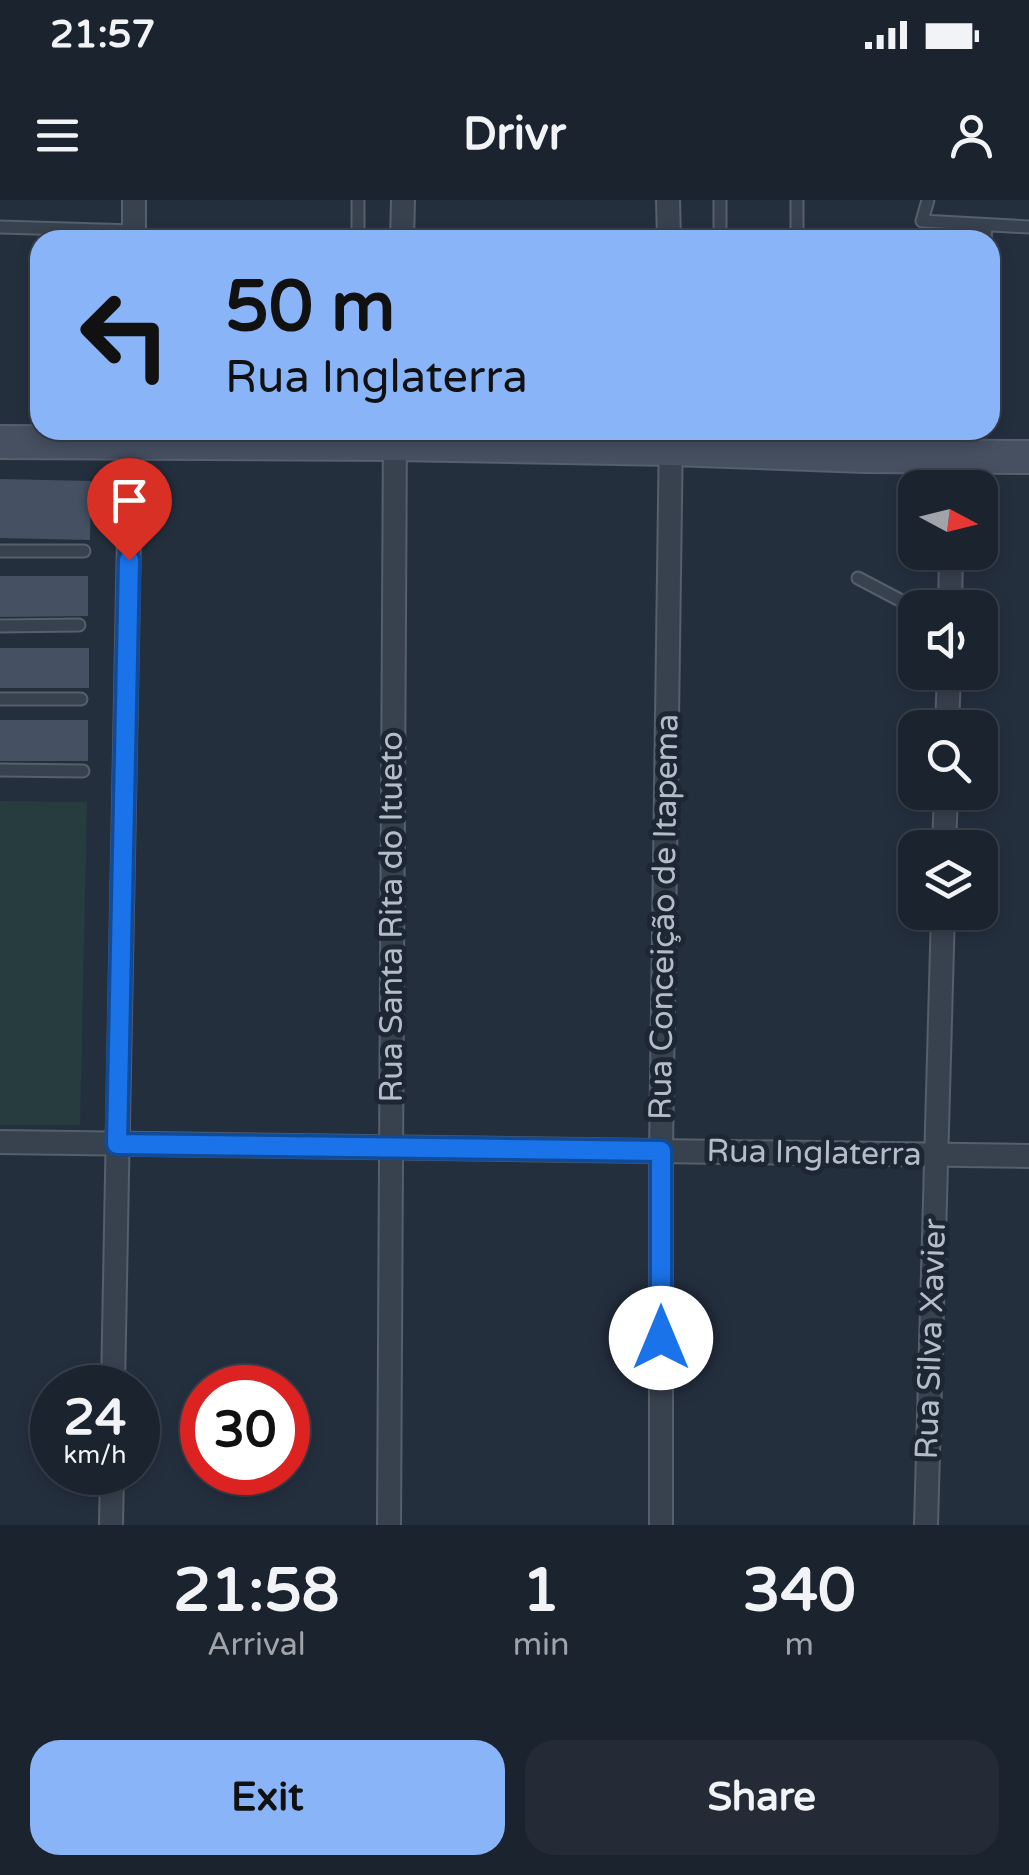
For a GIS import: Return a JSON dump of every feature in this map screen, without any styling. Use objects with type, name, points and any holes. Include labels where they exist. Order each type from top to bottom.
[{"type":"street","points":[[134,200],[134,230]]},
{"type":"street","points":[[402,230],[404,200]]},
{"type":"street","points":[[668,200],[669,230]]},
{"type":"street","points":[[0,442],[52,440]]},
{"type":"street","points":[[113,1365],[131,440]]},
{"type":"street","name":"Rua Santa Rita do Itueto","points":[[388,1525],[395,440]]},
{"type":"street","points":[[671,440],[720,447],[795,442],[942,470]]},
{"type":"street","name":"Rua Conceição de Itapema","points":[[660,1525],[671,440]]},
{"type":"street","points":[[963,470],[1029,457]]},
{"type":"street","name":"Rua Silva Xavier","points":[[926,1525],[942,930]]},
{"type":"street","name":"Rua Inglaterra","points":[[0,1142],[1029,1156]]},
{"type":"street","points":[[111,1525],[112,1495]]},
{"type":"lane","points":[[358,200],[358,230]]},
{"type":"lane","points":[[720,200],[720,230]]},
{"type":"lane","points":[[797,200],[797,230]]},
{"type":"lane","points":[[928,200],[922,221],[1029,227]]},
{"type":"lane","points":[[986,225],[986,230]]},
{"type":"lane","points":[[0,226],[54,230]]},
{"type":"lane","points":[[0,551],[84,551]]},
{"type":"lane","points":[[858,578],[898,599]]},
{"type":"lane","points":[[0,626],[80,625]]},
{"type":"lane","points":[[0,700],[81,699]]},
{"type":"lane","points":[[0,770],[83,771]]},
{"type":"green space","points":[[0,801],[87,802],[80,1125],[0,1125]]},
{"type":"building","points":[[0,479],[91,481],[90,540],[0,538]]},
{"type":"building","points":[[0,576],[88,576],[88,616],[0,617]]},
{"type":"building","points":[[0,648],[89,648],[89,688],[0,688]]},
{"type":"building","points":[[0,720],[88,720],[88,761],[0,761]]},
{"type":"route","points":[[129,560],[117,1144],[661,1151],[661,1338]]}]
